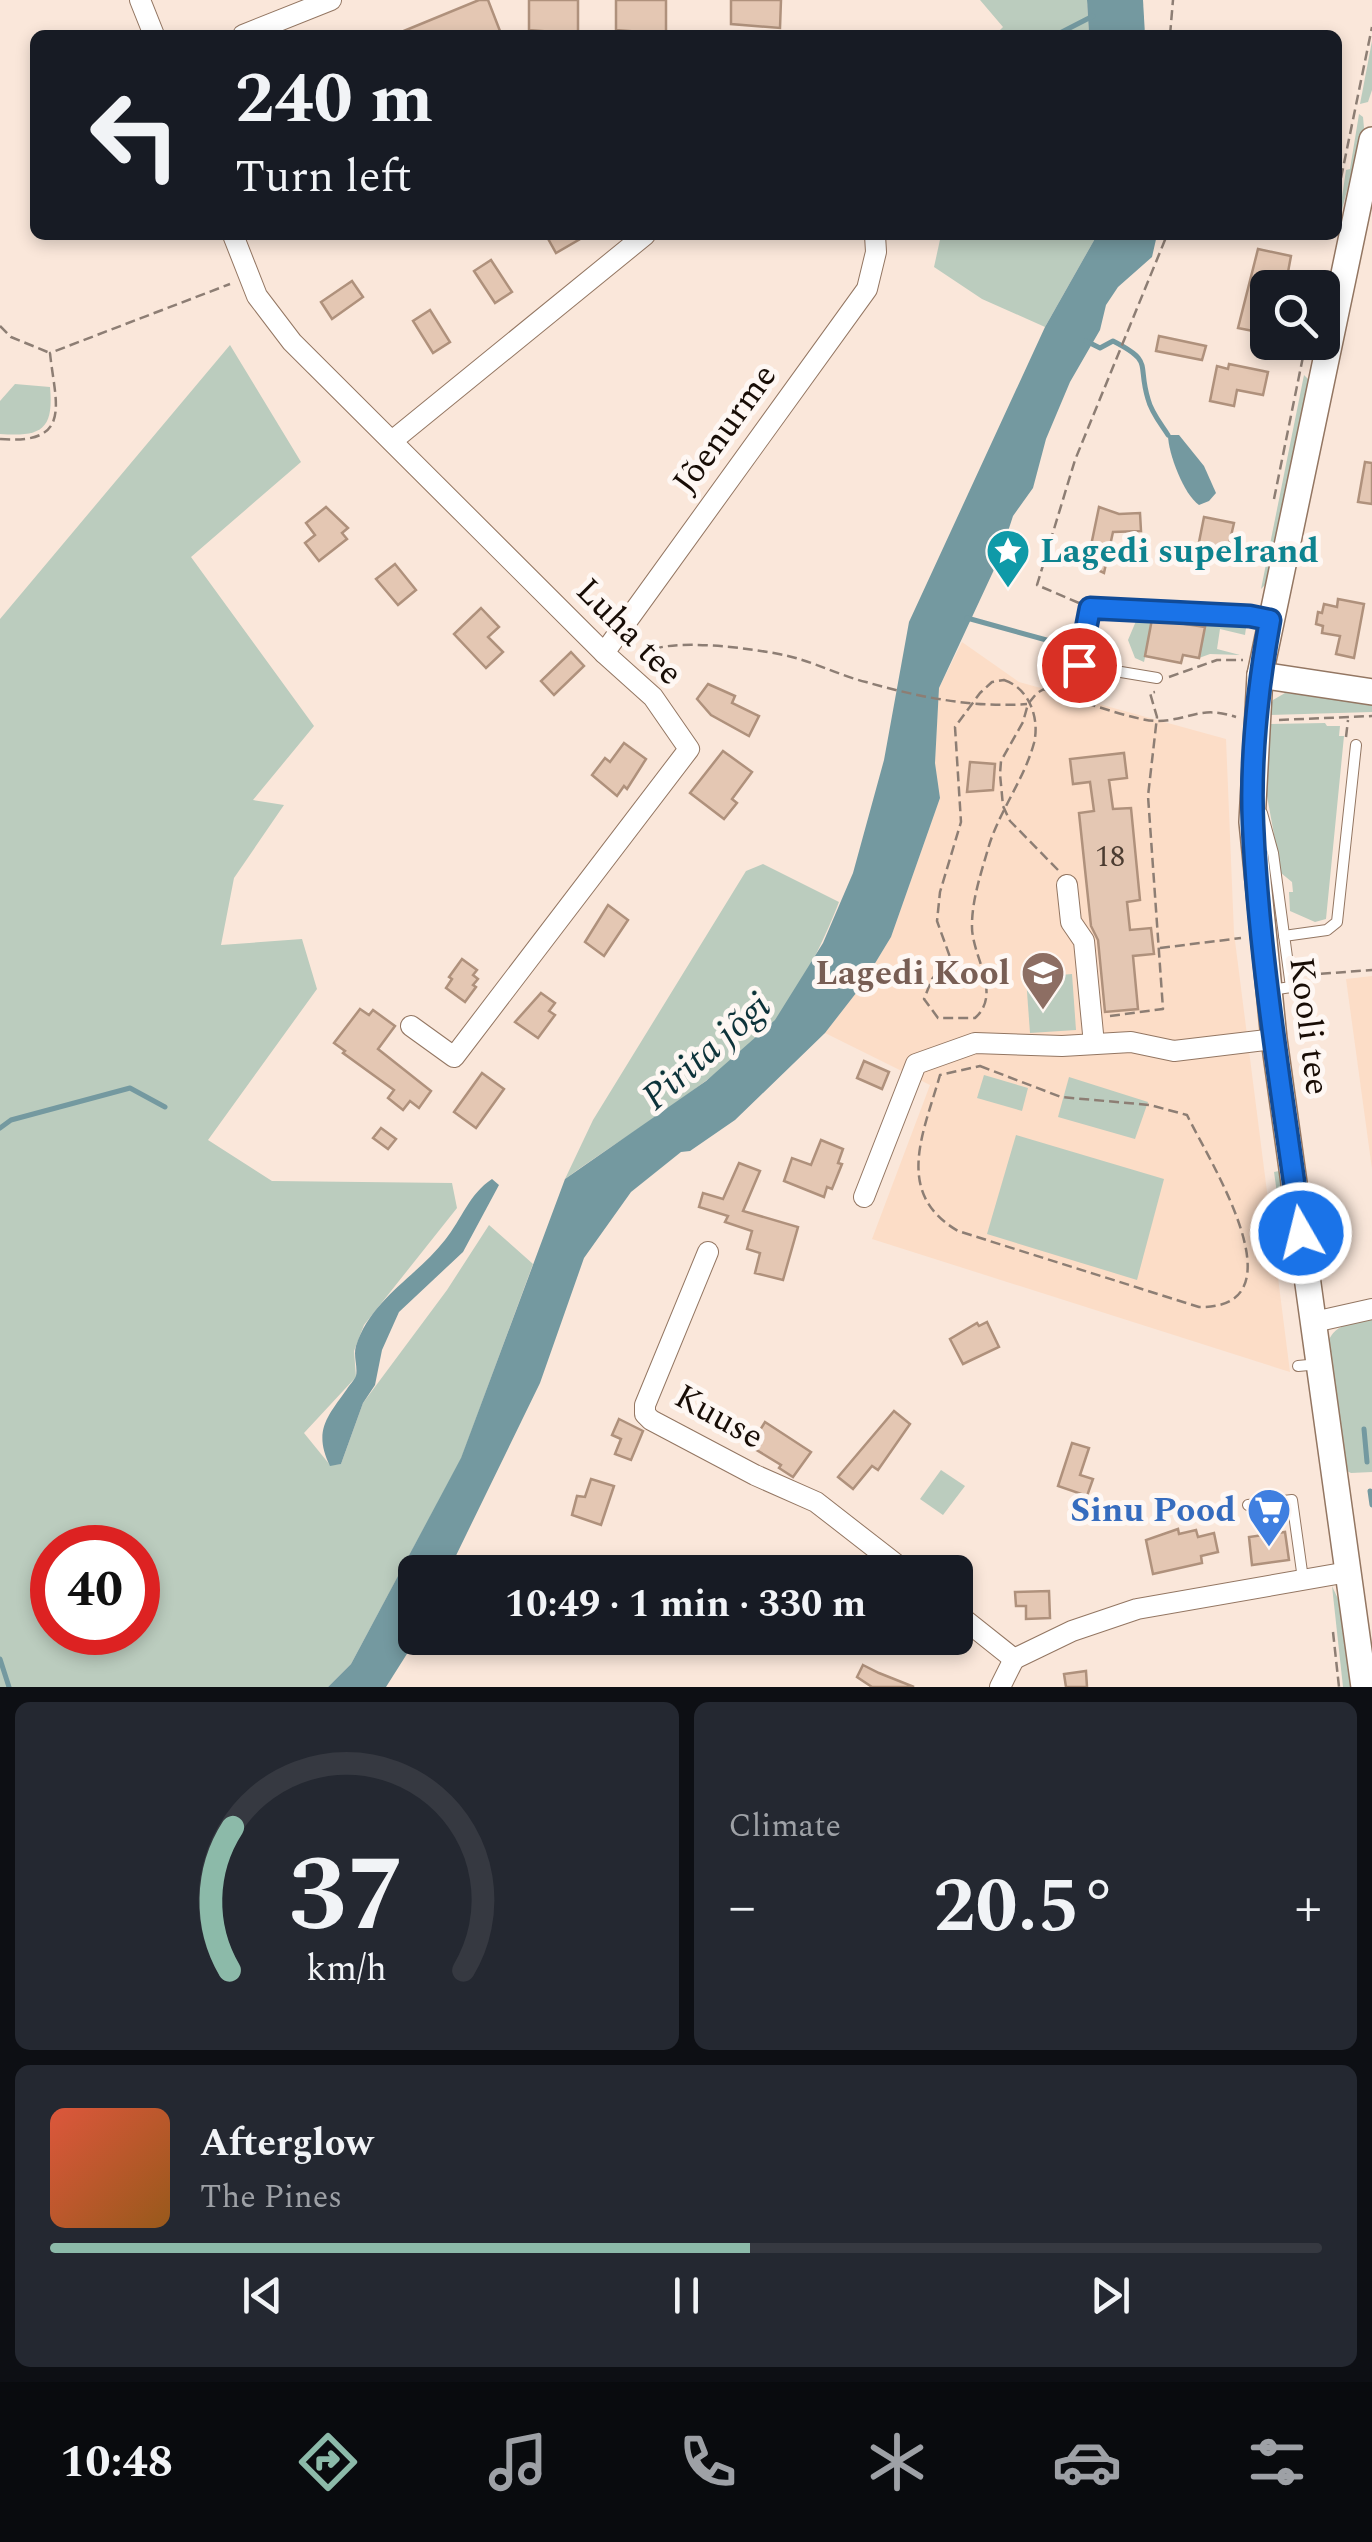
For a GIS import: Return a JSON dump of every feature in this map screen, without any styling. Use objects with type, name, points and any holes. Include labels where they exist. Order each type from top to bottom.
[{"type":"street","points":[[140,0],[152,30]]},
{"type":"street","points":[[256,30],[331,0]]},
{"type":"street","name":"Kooli tee","points":[[1364,1687],[1348,1572],[1309,1365],[1314,1322],[1274,1039],[1279,984],[1252,822],[1249,719],[1252,668],[1270,620],[1340,285],[1353,175],[1372,140]]},
{"type":"street","name":"Luha tee","points":[[234,240],[257,296],[292,342],[653,698],[689,748],[454,1057],[412,1026]]},
{"type":"street","points":[[392,441],[639,240]]},
{"type":"street","name":"Jõenurme","points":[[604,652],[867,289],[876,252],[875,240]]},
{"type":"street","points":[[1252,668],[1372,692]]},
{"type":"street","points":[[1066,886],[1071,922],[1084,941],[1094,1044]]},
{"type":"street","points":[[864,1197],[916,1064],[975,1043],[1131,1042],[1174,1051],[1274,1039]]},
{"type":"street","name":"Kuuse","points":[[708,1252],[646,1405],[646,1414],[754,1474],[816,1502],[884,1555]]},
{"type":"street","points":[[1314,1322],[1372,1309]]},
{"type":"street","points":[[1000,1687],[1014,1659],[1072,1631],[1136,1609],[1348,1572]]},
{"type":"street","points":[[973,1626],[1014,1659]]},
{"type":"lane","points":[[1159,678],[1079,665],[1090,608],[1270,620]]},
{"type":"lane","points":[[1284,936],[1327,930],[1338,922],[1356,745]]},
{"type":"lane","points":[[1253,784],[1273,854],[1284,936],[1279,984]]},
{"type":"lane","points":[[1248,1505],[1292,1500],[1304,1579]]},
{"type":"path","points":[[1170,30],[1173,0]]},
{"type":"path","points":[[1353,175],[1372,27]]},
{"type":"path","points":[[1090,608],[1038,585],[1075,460],[1165,240]]},
{"type":"path","points":[[0,326],[11,336],[50,353],[248,276]]},
{"type":"path","points":[[0,439],[28,441],[46,431],[59,406],[50,353]]},
{"type":"path","points":[[624,671],[646,650],[681,644],[785,655],[865,682],[952,701],[995,706],[1028,704]]},
{"type":"path","points":[[1092,1018],[1163,1009],[1148,796],[1156,722],[1150,693],[1159,690],[1159,678],[1217,660],[1252,668]]},
{"type":"path","points":[[1066,886],[1060,872],[1010,821],[1004,809],[1001,760],[1028,704],[1079,665]]},
{"type":"path","points":[[992,682],[1017,684],[1028,704],[1034,715],[1034,742],[992,833],[972,919],[972,938],[988,986],[987,998],[975,1018],[938,1018],[924,999],[932,979],[950,957],[937,921],[940,892],[962,822],[955,727],[992,682]]},
{"type":"path","points":[[1043,689],[1156,722],[1197,712],[1221,712],[1249,719],[1372,716]]},
{"type":"path","points":[[1158,948],[1246,937]]},
{"type":"path","points":[[1279,984],[1372,970]]},
{"type":"path","points":[[980,1066],[1061,1096],[1150,1106],[1186,1115],[1238,1221],[1250,1260],[1246,1284],[1220,1308],[1199,1307],[958,1230],[940,1220],[925,1199],[917,1157],[940,1075],[980,1066]]},
{"type":"shaded area","name":"Lagedi Kool","points":[[962,642],[1019,682],[1226,739],[1234,933],[1290,1372],[872,1239],[930,1085],[825,1033],[860,988],[891,937],[940,798],[935,763],[939,688]]},
{"type":"shaded area","points":[[1372,976],[1372,1169],[1346,979]]},
{"type":"green space","points":[[980,0],[1087,0],[1089,30],[1000,30],[1003,27]]},
{"type":"green space","points":[[1372,41],[1372,90],[1368,102],[1360,104]]},
{"type":"green space","points":[[1359,114],[1364,128],[1342,209],[1346,170],[1350,169]]},
{"type":"green space","points":[[940,240],[1094,240],[1045,327],[982,299],[934,267]]},
{"type":"green space","points":[[230,345],[301,462],[191,557],[314,726],[253,800],[284,805],[234,878],[221,945],[302,939],[317,989],[208,1140],[272,1181],[452,1183],[457,1208],[364,1325],[354,1351],[356,1377],[304,1433],[330,1465],[341,1464],[363,1403],[447,1290],[489,1225],[533,1264],[461,1459],[409,1555],[398,1555],[398,1576],[351,1664],[328,1687],[0,1687],[0,619]]},
{"type":"green space","points":[[1304,375],[1308,386],[1266,584],[1261,589]]},
{"type":"green space","points":[[15,384],[50,387],[50,413],[47,422],[35,432],[0,434],[0,401]]},
{"type":"green space","points":[[1139,614],[1247,621],[1245,635],[1220,629],[1217,649],[1240,655],[1210,654],[1199,658],[1205,627],[1154,616],[1144,662],[1135,658],[1128,640]]},
{"type":"green space","points":[[1285,693],[1372,701],[1372,712],[1266,715],[1273,700]]},
{"type":"green space","points":[[1268,724],[1340,726],[1339,736],[1344,736],[1326,919],[1315,922],[1290,911],[1292,882],[1281,873],[1265,785]]},
{"type":"green space","points":[[763,864],[839,902],[792,998],[773,1023],[725,1066],[565,1179],[593,1120],[746,871]]},
{"type":"green space","points":[[1072,974],[1076,1030],[1030,1033],[1026,978]]},
{"type":"green space","points":[[984,1075],[1028,1088],[1022,1111],[977,1098]]},
{"type":"green space","points":[[1069,1077],[1148,1102],[1135,1139],[1058,1117]]},
{"type":"green space","points":[[1016,1135],[1164,1179],[1137,1280],[987,1234]]},
{"type":"green space","points":[[1279,1171],[1296,1274],[1288,1271],[1274,1172]]},
{"type":"green space","points":[[1372,1319],[1372,1472],[1351,1473],[1345,1470],[1327,1346],[1338,1329]]},
{"type":"green space","points":[[941,1470],[965,1486],[943,1515],[920,1499]]},
{"type":"green space","points":[[1332,1586],[1339,1601],[1351,1687],[1343,1687]]},
{"type":"water","points":[[1087,0],[1143,0],[1145,30],[1089,30]]},
{"type":"water","points":[[1094,240],[1156,240],[1152,257],[1118,287],[1106,305],[1100,330],[1070,382],[1046,439],[1033,488],[1013,516],[999,559],[939,688],[935,763],[940,798],[891,937],[860,988],[825,1033],[735,1120],[690,1151],[681,1152],[631,1192],[584,1258],[540,1383],[456,1555],[409,1555],[461,1458],[565,1179],[706,1081],[775,1020],[823,943],[853,873],[884,760],[909,622],[1045,327]]},
{"type":"water","points":[[1168,435],[1179,435],[1204,466],[1216,493],[1209,501],[1199,505],[1188,492],[1174,462]]},
{"type":"water","points":[[492,1179],[499,1185],[463,1252],[399,1312],[382,1350],[375,1385],[363,1403],[341,1464],[330,1466],[323,1443],[325,1425],[356,1376],[355,1350],[363,1329],[383,1302],[445,1240],[472,1199]]},
{"type":"water","points":[[398,1576],[398,1655],[406,1655],[386,1687],[328,1687],[351,1664]]},
{"type":"building","points":[[479,0],[488,0],[500,30],[406,30]]},
{"type":"building","points":[[529,0],[578,0],[578,30],[529,30]]},
{"type":"building","points":[[616,0],[666,0],[666,30],[616,30]]},
{"type":"building","points":[[731,0],[781,0],[780,28],[731,24]]},
{"type":"building","points":[[549,240],[578,240],[556,253]]},
{"type":"building","points":[[1258,249],[1291,256],[1288,270],[1253,270]]},
{"type":"building","points":[[491,260],[512,292],[495,303],[474,271]]},
{"type":"building","points":[[352,281],[363,297],[332,319],[321,302]]},
{"type":"building","points":[[1250,281],[1250,330],[1238,328]]},
{"type":"building","points":[[430,310],[450,342],[433,353],[413,321]]},
{"type":"building","points":[[1159,336],[1206,346],[1202,360],[1156,351]]},
{"type":"building","points":[[1229,364],[1268,372],[1263,395],[1237,390],[1234,406],[1210,401],[1217,366],[1228,369]]},
{"type":"building","points":[[1365,462],[1372,463],[1372,504],[1358,502]]},
{"type":"building","points":[[326,507],[348,528],[342,533],[347,539],[319,561],[305,543],[315,535],[306,523]]},
{"type":"building","points":[[1099,507],[1119,514],[1140,513],[1141,531],[1113,532],[1104,573],[1087,565]]},
{"type":"building","points":[[1204,517],[1234,523],[1228,549],[1199,542]]},
{"type":"building","points":[[395,564],[416,590],[398,605],[376,579]]},
{"type":"building","points":[[1338,599],[1364,604],[1354,658],[1336,654],[1340,636],[1322,633],[1323,626],[1316,624],[1324,604],[1337,607]]},
{"type":"building","points":[[481,608],[499,627],[488,637],[503,652],[486,668],[454,634]]},
{"type":"building","points":[[1152,619],[1205,627],[1199,658],[1183,655],[1181,663],[1145,656]]},
{"type":"building","points":[[571,652],[584,666],[554,695],[541,681]]},
{"type":"building","points":[[708,684],[735,696],[732,703],[759,716],[749,736],[711,715],[697,699]]},
{"type":"building","points":[[624,743],[646,759],[627,789],[624,786],[617,796],[592,775],[605,758],[610,762]]},
{"type":"building","points":[[723,751],[752,772],[732,799],[737,803],[724,819],[690,793]]},
{"type":"building","points":[[1124,753],[1127,778],[1109,780],[1113,809],[1131,808],[1140,900],[1127,902],[1130,930],[1151,928],[1154,954],[1133,956],[1138,1009],[1105,1012],[1079,813],[1094,811],[1090,782],[1073,784],[1070,759]]},
{"type":"building","points":[[970,762],[995,764],[993,790],[967,792]]},
{"type":"building","points":[[608,905],[628,920],[604,956],[585,942]]},
{"type":"building","points":[[462,959],[477,970],[473,975],[478,979],[465,1002],[446,988]]},
{"type":"building","points":[[541,993],[555,1003],[549,1011],[555,1015],[538,1038],[515,1022]]},
{"type":"building","points":[[360,1009],[369,1015],[373,1010],[395,1026],[378,1049],[431,1091],[419,1108],[410,1101],[403,1110],[388,1098],[394,1090],[334,1043]]},
{"type":"building","points":[[864,1061],[889,1072],[882,1089],[857,1078]]},
{"type":"building","points":[[482,1073],[504,1089],[476,1128],[454,1112]]},
{"type":"building","points":[[381,1128],[396,1139],[388,1149],[373,1138]]},
{"type":"building","points":[[821,1140],[843,1149],[838,1163],[842,1164],[832,1189],[827,1187],[824,1197],[784,1181],[792,1158],[811,1165]]},
{"type":"building","points":[[739,1163],[760,1171],[743,1211],[798,1227],[783,1280],[755,1273],[760,1253],[747,1249],[752,1231],[725,1222],[728,1216],[699,1207],[703,1193],[723,1199]]},
{"type":"building","points":[[987,1322],[999,1347],[963,1364],[950,1339],[977,1323],[979,1326]]},
{"type":"building","points":[[894,1411],[910,1424],[878,1470],[872,1466],[853,1489],[838,1477]]},
{"type":"building","points":[[619,1419],[643,1431],[631,1460],[615,1454],[621,1439],[612,1435]]},
{"type":"building","points":[[765,1422],[811,1452],[793,1477],[750,1446]]},
{"type":"building","points":[[1072,1443],[1089,1448],[1080,1475],[1093,1479],[1087,1496],[1058,1486]]},
{"type":"building","points":[[591,1479],[614,1486],[601,1525],[572,1515],[577,1496],[585,1497]]},
{"type":"building","points":[[1178,1529],[1179,1534],[1196,1530],[1198,1537],[1214,1533],[1218,1552],[1201,1556],[1202,1563],[1153,1574],[1146,1540]]},
{"type":"building","name":"Sinu Pood","points":[[1285,1532],[1289,1560],[1252,1565],[1249,1537]]},
{"type":"building","points":[[1049,1591],[1050,1618],[1026,1619],[1026,1606],[1016,1606],[1015,1592]]},
{"type":"building","points":[[863,1665],[914,1687],[872,1687],[857,1677]]},
{"type":"building","points":[[1086,1671],[1087,1687],[1066,1687],[1064,1674]]},
{"type":"waterway","points":[[1066,30],[1093,16]]},
{"type":"waterway","points":[[1086,341],[1100,348],[1113,341],[1139,359],[1149,404],[1168,435]]},
{"type":"waterway","points":[[967,618],[1061,644]]},
{"type":"waterway","points":[[0,1128],[11,1120],[130,1088],[165,1107]]},
{"type":"waterway","points":[[1364,1429],[1367,1462]]},
{"type":"waterway","points":[[1370,1491],[1372,1505]]},
{"type":"waterway","points":[[0,1659],[9,1687]]},
{"type":"place","name":"Lagedi supelrand","points":[[1008,589]]},
{"type":"place","name":"Lagedi Kool","points":[[1043,1011]]},
{"type":"place","name":"Sinu Pood","points":[[1269,1548]]},
{"type":"route","points":[[1079,665],[1090,608],[1270,620],[1260,675],[1252,822],[1268,990],[1301,1233]]},
{"type":"water label","name":"Pirita jõgi","points":[[707,1052]]}]
